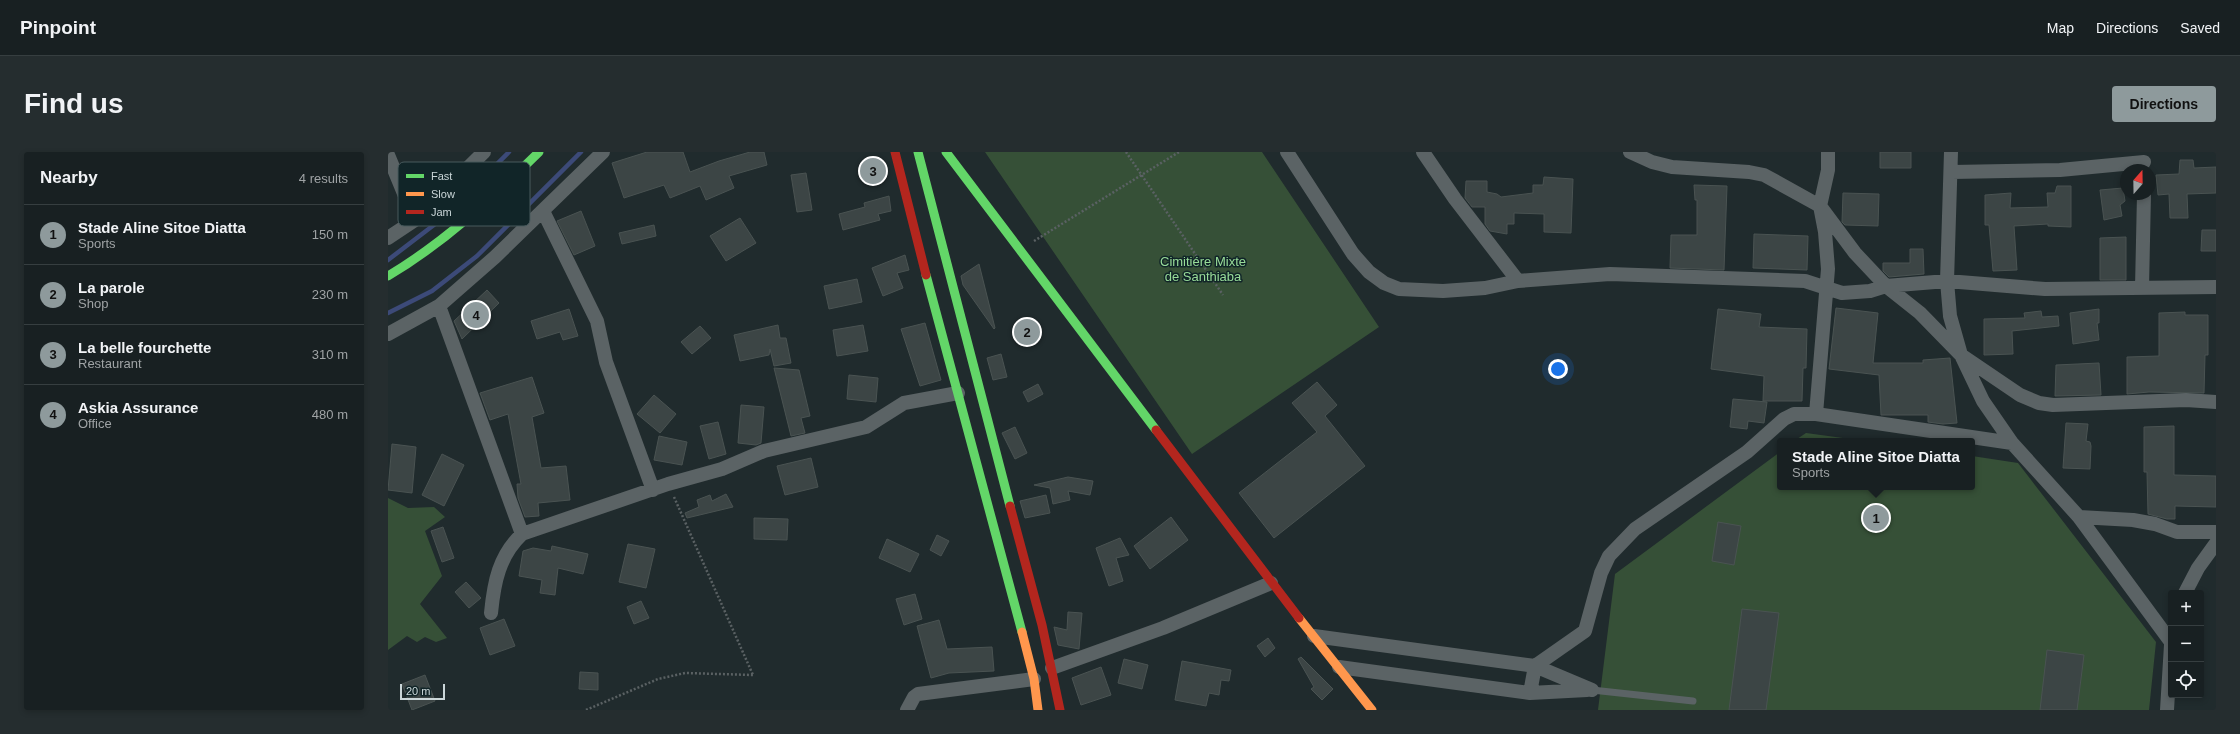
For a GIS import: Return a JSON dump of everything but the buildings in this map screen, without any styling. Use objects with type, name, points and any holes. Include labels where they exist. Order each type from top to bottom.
[{"type":"main road","points":[[529,162],[539,152]]},
{"type":"main road","points":[[895,152],[906,200],[1034,679],[1038,710]]},
{"type":"main road","points":[[918,152],[1052,668],[1060,710]]},
{"type":"main road","points":[[946,152],[1271,583],[1372,710]]},
{"type":"main road","points":[[388,276],[409,264],[460,226]]},
{"type":"street","points":[[474,162],[484,152]]},
{"type":"street","points":[[530,223],[602,152]]},
{"type":"street","points":[[1287,152],[1353,254],[1369,272],[1384,283],[1399,289],[1443,291],[1485,288],[1518,281],[1610,274],[1805,280],[1842,293],[1870,291],[1886,286],[1948,281],[2046,289],[2216,288]]},
{"type":"street","points":[[1423,152],[1455,199],[1518,281]]},
{"type":"street","points":[[1630,152],[1652,162],[1672,167],[1750,172],[1764,175],[1781,182],[1820,206],[1855,253],[1886,286],[1920,313],[1961,355],[2020,395],[2039,403],[2083,405],[2186,400],[2216,402]]},
{"type":"street","points":[[1816,414],[1825,288],[1828,269],[1825,232],[1820,206],[1828,170],[1828,152]]},
{"type":"street","points":[[1951,152],[1952,172],[1948,281],[1950,316],[1961,355],[1983,401],[2012,443],[2079,517],[2168,640]]},
{"type":"street","points":[[388,155],[398,179]]},
{"type":"street","points":[[1952,172],[2060,170],[2144,161]]},
{"type":"street","points":[[2142,288],[2144,200]]},
{"type":"street","points":[[543,211],[597,321],[606,362],[653,490]]},
{"type":"street","points":[[388,238],[406,226]]},
{"type":"street","points":[[388,334],[439,306],[527,226]]},
{"type":"street","points":[[439,306],[522,534]]},
{"type":"street","points":[[491,613],[497,572],[506,552],[522,534],[668,484],[722,469],[779,446],[866,426],[904,402],[958,393]]},
{"type":"street","points":[[1530,693],[1535,666],[1585,631],[1601,573],[1609,556],[1635,529],[1747,452],[1784,419],[1794,414],[1816,414],[2012,443]]},
{"type":"street","points":[[2079,517],[2133,520],[2155,524],[2177,532],[2216,532]]},
{"type":"street","points":[[2187,590],[2198,568],[2216,543]]},
{"type":"street","points":[[1052,668],[1163,628],[1271,583]]},
{"type":"street","points":[[1314,636],[1535,666],[1592,690]]},
{"type":"street","points":[[2167,710],[2170,662]]},
{"type":"street","points":[[1338,667],[1530,693],[1592,690]]},
{"type":"street","points":[[907,710],[914,697],[918,694],[1034,679]]},
{"type":"lane","points":[[1592,690],[1693,701]]},
{"type":"path","points":[[1126,152],[1223,295]]},
{"type":"path","points":[[1020,250],[1179,152]]},
{"type":"path","points":[[586,710],[658,680],[685,673],[753,675],[668,484]]},
{"type":"green space","name":"Cimitiére Mixte de Santhiaba","points":[[985,152],[1262,152],[1379,327],[1192,454]]},
{"type":"green space","points":[[1806,433],[1843,438],[1798,438]]},
{"type":"green space","points":[[1777,454],[1777,490],[1975,490],[1975,456],[2018,463],[2156,642],[2149,710],[1598,710],[1615,574]]},
{"type":"green space","points":[[388,498],[408,508],[434,507],[445,517],[425,531],[442,576],[420,604],[447,638],[436,642],[425,637],[417,642],[407,636],[388,650]]},
{"type":"waterway","points":[[499,162],[509,152]]},
{"type":"waterway","points":[[530,203],[581,152]]},
{"type":"waterway","points":[[388,260],[433,226]]},
{"type":"waterway","points":[[388,313],[432,291],[477,256],[507,226]]},
{"type":"traffic: fast","points":[[529,162],[539,152]]},
{"type":"traffic: fast","points":[[918,152],[1010,506]]},
{"type":"traffic: fast","points":[[946,152],[1156,430]]},
{"type":"traffic: fast","points":[[388,276],[429,249],[458,226]]},
{"type":"traffic: fast","points":[[926,275],[1022,632]]},
{"type":"traffic: slow","points":[[1299,618],[1372,710]]},
{"type":"traffic: slow","points":[[1022,632],[1034,679],[1038,710]]},
{"type":"traffic: jam","points":[[895,152],[926,275]]},
{"type":"traffic: jam","points":[[1156,430],[1299,618]]},
{"type":"traffic: jam","points":[[1010,506],[1042,625],[1060,710]]},
{"type":"place","name":"La belle fourchette","points":[[873,171]]},
{"type":"place","name":"Askia Assurance","points":[[476,315]]},
{"type":"place","name":"La parole","points":[[1027,332]]},
{"type":"place","name":"Stade Aline Sitoe Diatta","points":[[1876,518]]}]
